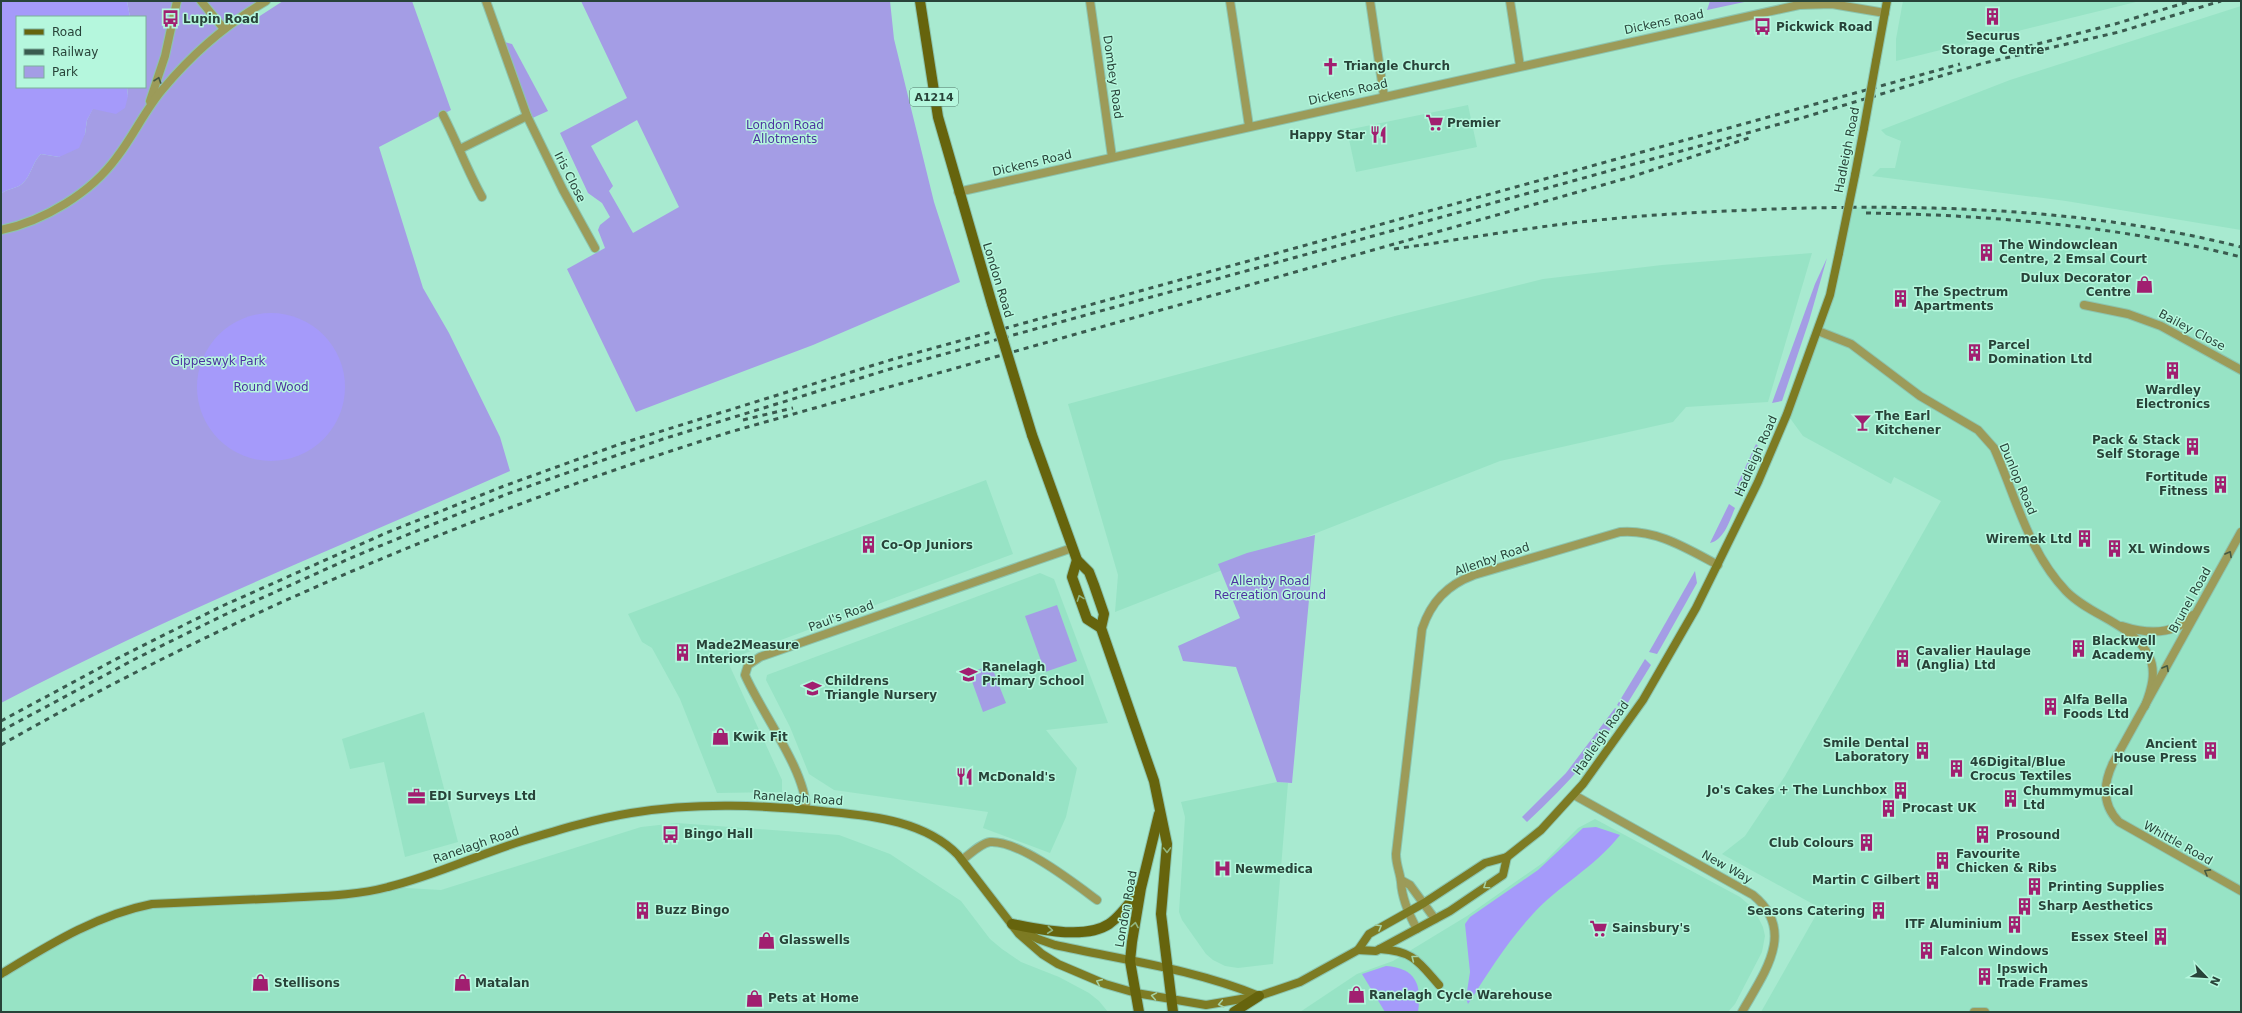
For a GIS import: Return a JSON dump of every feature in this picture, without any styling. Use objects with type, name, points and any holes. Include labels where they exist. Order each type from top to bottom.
[{"type":"main road","name":"London Road","points":[[920,1],[938,117],[958,192],[1032,435],[1072,548],[1077,560],[1089,572],[1094,585],[1104,614],[1101,628],[1146,754],[1154,781],[1167,844],[1161,914],[1173,1012]]},
{"type":"main road","points":[[1077,560],[1072,577],[1087,619],[1101,628]]},
{"type":"main road","name":"London Road","points":[[1139,1012],[1130,961],[1141,888],[1160,812]]},
{"type":"main road","points":[[1012,924],[1066,932],[1094,929],[1108,925],[1114,920],[1141,888]]},
{"type":"main road","points":[[1234,1012],[1259,996]]},
{"type":"street","points":[[143,116],[160,76],[177,1]]},
{"type":"street","points":[[201,1],[224,29]]},
{"type":"street","points":[[1,230],[23,224],[50,212],[95,181],[116,159],[143,116],[176,75],[224,29],[266,1]]},
{"type":"street","name":"Iris Close","points":[[486,1],[526,116],[563,190],[595,248]]},
{"type":"street","name":"Dombey Road","points":[[1090,1],[1112,157]]},
{"type":"street","points":[[1230,1],[1249,126]]},
{"type":"street","points":[[1370,1],[1384,96]]},
{"type":"street","points":[[1510,1],[1520,66]]},
{"type":"street","name":"Hadleigh Road","points":[[1136,993],[1206,1005],[1259,996],[1295,984],[1358,950],[1369,934],[1408,913],[1485,863],[1508,857],[1541,830],[1574,795],[1603,757],[1643,700],[1718,565],[1758,482],[1798,387],[1830,295],[1855,175],[1887,1]]},
{"type":"street","name":"Dickens Road","points":[[958,192],[1799,3],[1832,4],[1885,14]]},
{"type":"street","points":[[443,114],[460,149],[466,167],[482,197]]},
{"type":"street","points":[[460,149],[526,116]]},
{"type":"street","name":"Bailey Close","points":[[2084,305],[2128,314],[2161,326],[2241,370]]},
{"type":"street","name":"Dunlop Road","points":[[1818,331],[1851,344],[1920,396],[1978,430],[1994,448],[2024,525],[2045,565],[2067,593],[2138,641],[2149,656],[2153,677],[2145,706]]},
{"type":"street","name":"Allenby Road","points":[[1417,929],[1408,913],[1400,890],[1401,880],[1398,873],[1396,854],[1419,648],[1426,618],[1444,592],[1452,585],[1474,575],[1620,532],[1640,532],[1664,538],[1718,565]]},
{"type":"street","name":"Brunel Road","points":[[2113,763],[2241,532]]},
{"type":"street","name":"Paul's Road","points":[[806,809],[806,800],[798,778],[745,675],[748,665],[760,657],[1072,548]]},
{"type":"street","name":"Dunlop Road","points":[[2112,622],[2141,631],[2164,632],[2184,623],[2201,605]]},
{"type":"street","name":"Whittle Road","points":[[2113,763],[2107,777],[2106,792],[2107,803],[2113,817],[2129,829],[2241,891]]},
{"type":"street","name":"New Way","points":[[1574,795],[1753,895],[1765,906],[1775,926],[1774,948],[1768,966],[1742,1012]]},
{"type":"street","name":"Ranelagh Road","points":[[1,974],[75,930],[128,909],[152,904],[360,893],[389,887],[520,841],[584,823],[631,813],[709,806],[806,809],[856,815],[905,825],[946,844],[962,860],[1028,943],[1058,964],[1105,984],[1136,993]]},
{"type":"street","points":[[962,860],[989,842],[997,843],[1034,858],[1065,876],[1097,900]]},
{"type":"street","name":"Hadleigh Road","points":[[1358,950],[1376,951],[1435,919],[1503,874],[1508,857]]},
{"type":"street","points":[[1401,880],[1410,885],[1435,919]]},
{"type":"street","points":[[1012,924],[1026,933],[1055,944],[1167,968],[1228,983],[1259,996]]},
{"type":"street","points":[[1379,949],[1397,950],[1409,955],[1439,985]]},
{"type":"street","points":[[1974,1012],[1985,1012]]},
{"type":"shaded area","points":[[1903,1],[2140,1],[1896,61],[1896,39]]},
{"type":"shaded area","points":[[2241,6],[2241,230],[2066,201],[1872,176],[1880,168],[1895,168],[1901,141],[1886,135],[1881,130],[2010,80]]},
{"type":"shaded area","points":[[1468,105],[1477,147],[1356,172],[1347,130]]},
{"type":"shaded area","points":[[1847,207],[1976,209],[2043,214],[2195,235],[2241,247],[2241,1012],[1761,1012],[1820,908],[1722,854],[1745,836],[1785,776],[1941,501],[1894,477],[1891,484],[1803,436],[1787,414],[1830,295]]},
{"type":"shaded area","points":[[1812,253],[1768,402],[1686,407],[1673,422],[1500,461],[1115,612],[1118,575],[1068,404],[1395,316],[1543,279],[1662,265]]},
{"type":"shaded area","points":[[986,480],[1013,554],[727,660],[782,780],[782,792],[717,793],[680,699],[652,648],[642,642],[628,614]]},
{"type":"shaded area","name":"Ranelagh Primary School","points":[[1040,573],[1054,579],[1108,723],[1046,730],[1077,768],[1066,817],[1050,853],[983,828],[988,812],[834,790],[809,774],[790,727],[766,680],[767,675]]},
{"type":"shaded area","points":[[424,712],[458,842],[405,857],[384,762],[350,769],[342,739]]},
{"type":"shaded area","points":[[1277,782],[1288,783],[1273,964],[1238,968],[1225,966],[1213,960],[1206,954],[1182,920],[1179,912],[1185,817],[1181,802]]},
{"type":"shaded area","points":[[1595,819],[1740,897],[1754,909],[1763,927],[1765,936],[1762,952],[1735,1004],[1728,1012],[1300,1012],[1357,974],[1393,961],[1467,916],[1544,862],[1578,828]]},
{"type":"shaded area","points":[[677,823],[839,835],[890,854],[961,901],[990,939],[1002,949],[1021,962],[1059,977],[1089,993],[1099,1001],[1108,1012],[1,1012],[1,974],[128,909],[352,894],[389,887],[441,890],[641,827]]},
{"type":"green space","points":[[1,1],[127,1],[130,16],[16,16],[16,88],[127,88],[128,96],[125,108],[116,114],[93,109],[87,120],[85,134],[79,148],[59,157],[41,154],[23,183],[1,194]]},
{"type":"green space","name":"Gippeswyk Park","points":[[127,1],[266,1],[251,10],[249,23],[283,1],[412,1],[451,110],[379,147],[423,288],[449,333],[500,437],[510,471],[189,611],[63,671],[1,703],[1,194],[18,186],[26,180],[41,154],[59,157],[85,134],[87,120],[93,108],[116,113],[128,96],[127,88],[146,88],[146,16],[130,16]]},
{"type":"green space","name":"London Road Allotments","points":[[581,1],[890,1],[894,39],[934,202],[960,282],[813,345],[636,412],[567,269],[605,248],[598,230],[600,225],[610,217],[602,203],[588,193],[560,133],[627,98]],"holes":[[[637,120],[679,207],[633,233],[609,191],[613,186],[591,146]]]},
{"type":"green space","points":[[1710,1],[1749,1],[1707,10]]},
{"type":"green space","points":[[501,41],[512,44],[548,111],[528,120]]},
{"type":"green space","points":[[1827,258],[1809,321],[1782,401],[1772,403],[1815,284]]},
{"type":"green space","name":"Round Wood","points":[[278,313],[292,316],[312,325],[328,340],[333,346],[342,366],[345,387],[344,401],[336,422],[333,428],[318,444],[312,449],[292,458],[278,461],[264,461],[250,458],[230,449],[209,428],[198,401],[197,380],[200,366],[209,346],[230,325],[257,314]]},
{"type":"green space","points":[[1756,444],[1762,450],[1741,496],[1733,494]]},
{"type":"green space","points":[[1729,504],[1735,508],[1729,524],[1719,538],[1710,543]]},
{"type":"green space","name":"Allenby Road Recreation Ground","points":[[1315,535],[1292,783],[1277,782],[1236,667],[1183,661],[1178,646],[1240,618],[1218,564],[1247,553]]},
{"type":"green space","points":[[1695,571],[1697,583],[1660,649],[1657,654],[1649,652]]},
{"type":"green space","points":[[1057,605],[1077,661],[1045,672],[1025,616]]},
{"type":"green space","points":[[1645,659],[1651,665],[1624,709],[1617,705]]},
{"type":"green space","points":[[991,665],[1006,703],[983,712],[969,673]]},
{"type":"green space","points":[[1615,708],[1622,712],[1590,757],[1566,784],[1527,822],[1522,817],[1566,773]]},
{"type":"green space","points":[[1596,827],[1620,835],[1610,847],[1588,867],[1542,904],[1523,925],[1490,969],[1468,1004],[1466,998],[1470,972],[1465,924],[1470,917],[1538,870],[1583,828]]},
{"type":"green space","points":[[1386,966],[1404,970],[1415,980],[1418,986],[1419,994],[1418,1012],[1385,1012],[1362,974]]},
{"type":"railway","points":[[2018,49],[2115,24],[2191,1]]},
{"type":"railway","points":[[1,731],[135,659],[224,615],[353,557],[507,494],[663,439],[890,369],[1805,117],[1984,63],[2119,32],[2221,1]]},
{"type":"railway","points":[[1,721],[120,657],[220,607],[386,533],[504,486],[620,444],[887,361],[1960,64]]},
{"type":"railway","points":[[1,745],[88,697],[176,652],[266,609],[449,531],[636,463],[730,432],[1631,177],[1749,138]]},
{"type":"railway","points":[[1394,249],[1543,227],[1642,216],[1773,209],[1891,207],[2008,212],[2067,217],[2125,224],[2183,234],[2241,247]]},
{"type":"railway","points":[[1866,213],[1960,216],[2055,224],[2149,237],[2241,257]]},
{"type":"railway","points":[[743,420],[793,408]]},
{"type":"place","name":"Securus Storage Centre","points":[[1993,17]]},
{"type":"place","name":"Lupin Road","points":[[170,19]]},
{"type":"place","name":"Pickwick Road","points":[[1763,27]]},
{"type":"place","name":"Triangle Church","points":[[1331,66]]},
{"type":"place","name":"Premier","points":[[1434,123]]},
{"type":"place","name":"Happy Star","points":[[1378,135]]},
{"type":"place","name":"The Windowclean Centre, 2 Emsal Court","points":[[1986,252]]},
{"type":"place","name":"Dulux Decorator Centre","points":[[2144,285]]},
{"type":"place","name":"The Spectrum Apartments","points":[[1901,299]]},
{"type":"place","name":"Parcel Domination Ltd","points":[[1975,352]]},
{"type":"place","name":"Wardley Electronics","points":[[2173,371]]},
{"type":"place","name":"The Earl Kitchener","points":[[1862,423]]},
{"type":"place","name":"Pack & Stack Self Storage","points":[[2193,447]]},
{"type":"place","name":"Fortitude Fitness","points":[[2221,484]]},
{"type":"place","name":"Wiremek Ltd","points":[[2085,539]]},
{"type":"place","name":"Co-Op Juniors","points":[[868,545]]},
{"type":"place","name":"XL Windows","points":[[2115,549]]},
{"type":"place","name":"Blackwell Academy","points":[[2079,648]]},
{"type":"place","name":"Made2Measure Interiors","points":[[683,652]]},
{"type":"place","name":"Cavalier Haulage (Anglia) Ltd","points":[[1903,658]]},
{"type":"place","name":"Ranelagh Primary School","points":[[969,674]]},
{"type":"place","name":"Childrens Triangle Nursery","points":[[812,688]]},
{"type":"place","name":"Alfa Bella Foods Ltd","points":[[2050,707]]},
{"type":"place","name":"Kwik Fit","points":[[720,737]]},
{"type":"place","name":"Smile Dental Laboratory","points":[[1922,750]]},
{"type":"place","name":"Ancient House Press","points":[[2210,751]]},
{"type":"place","name":"46Digital/Blue Crocus Textiles","points":[[1957,769]]},
{"type":"place","name":"McDonald's","points":[[965,777]]},
{"type":"place","name":"Jo's Cakes + The Lunchbox","points":[[1900,790]]},
{"type":"place","name":"EDI Surveys Ltd","points":[[416,796]]},
{"type":"place","name":"Chummymusical Ltd","points":[[2010,798]]},
{"type":"place","name":"Procast UK","points":[[1889,808]]},
{"type":"place","name":"Bingo Hall","points":[[671,834]]},
{"type":"place","name":"Prosound","points":[[1983,835]]},
{"type":"place","name":"Club Colours","points":[[1867,843]]},
{"type":"place","name":"Favourite Chicken & Ribs","points":[[1943,861]]},
{"type":"place","name":"Newmedica","points":[[1222,869]]},
{"type":"place","name":"Martin C Gilbert","points":[[1933,880]]},
{"type":"place","name":"Printing Supplies","points":[[2035,887]]},
{"type":"place","name":"Sharp Aesthetics","points":[[2025,906]]},
{"type":"place","name":"Buzz Bingo","points":[[642,910]]},
{"type":"place","name":"Seasons Catering","points":[[1878,911]]},
{"type":"place","name":"ITF Aluminium","points":[[2015,924]]},
{"type":"place","name":"Sainsbury's","points":[[1599,928]]},
{"type":"place","name":"Essex Steel","points":[[2161,937]]},
{"type":"place","name":"Glasswells","points":[[766,940]]},
{"type":"place","name":"Falcon Windows","points":[[1927,951]]},
{"type":"place","name":"Ipswich Trade Frames","points":[[1984,976]]},
{"type":"place","name":"Stellisons","points":[[261,983]]},
{"type":"place","name":"Matalan","points":[[462,983]]},
{"type":"place","name":"Ranelagh Cycle Warehouse","points":[[1356,995]]},
{"type":"place","name":"Pets at Home","points":[[755,998]]}]
